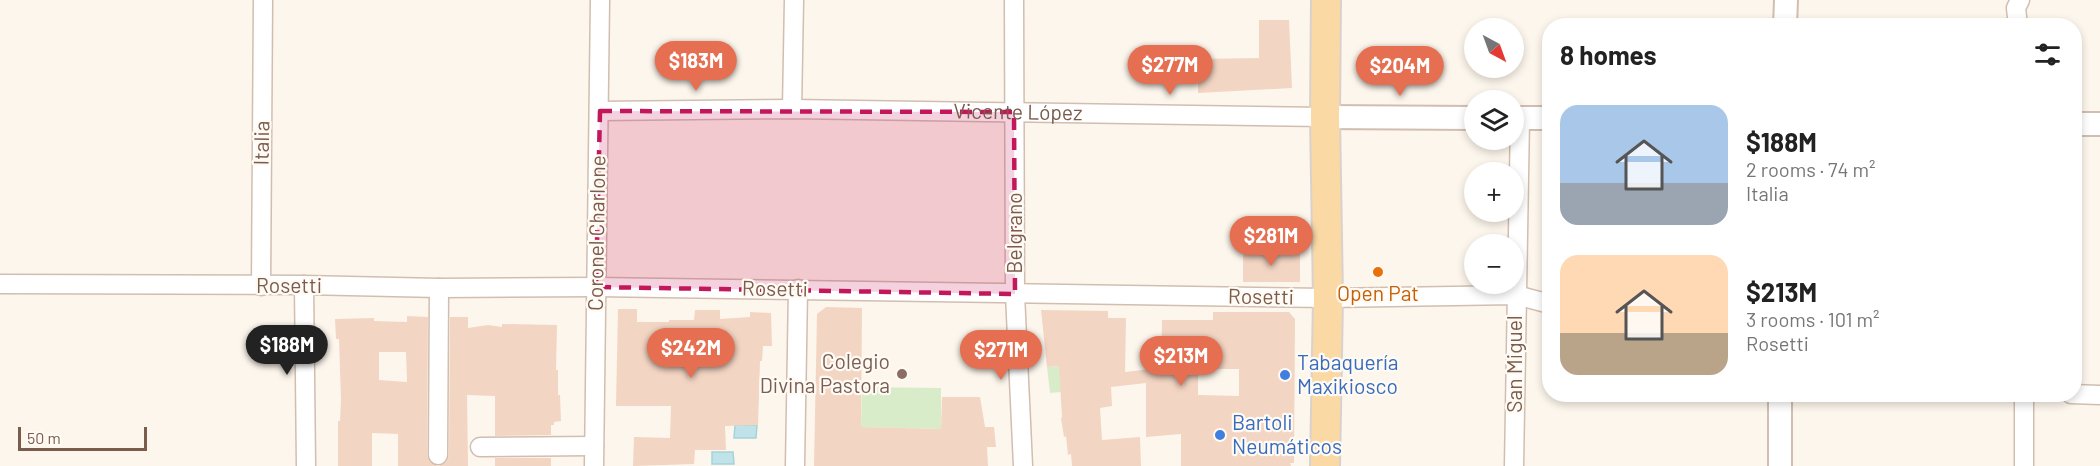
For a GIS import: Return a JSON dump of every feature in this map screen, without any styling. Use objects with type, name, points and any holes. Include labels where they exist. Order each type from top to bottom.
[{"type":"main road","points":[[1324,466],[1328,298],[1326,0]]},
{"type":"street","name":"Italia","points":[[261,286],[263,0]]},
{"type":"street","name":"Coronel Charlone","points":[[594,466],[600,0]]},
{"type":"street","points":[[792,109],[794,0]]},
{"type":"street","name":"Belgrano","points":[[1014,0],[1015,294],[1023,466]]},
{"type":"street","points":[[1785,18],[1786,0]]},
{"type":"street","points":[[2017,18],[2016,8],[2020,0]]},
{"type":"street","name":"Vicente López","points":[[600,111],[792,109],[1464,118]]},
{"type":"street","points":[[1524,118],[1542,118]]},
{"type":"street","points":[[2082,124],[2100,124]]},
{"type":"street","name":"San Miguel","points":[[1514,466],[1517,150]]},
{"type":"street","name":"Rosetti","points":[[0,284],[798,289],[1328,298],[1516,295],[1542,302]]},
{"type":"street","points":[[304,285],[306,466]]},
{"type":"street","points":[[438,455],[440,288]]},
{"type":"street","points":[[795,466],[798,289]]},
{"type":"street","points":[[2082,394],[2100,395]]},
{"type":"street","points":[[1780,402],[1780,466]]},
{"type":"street","points":[[2024,402],[2024,466]]},
{"type":"street","points":[[480,447],[594,446]]},
{"type":"highlighted area","points":[[600,111],[1014,112],[1015,294],[596,287]]},
{"type":"green space","points":[[1108,362],[1061,392],[1050,393],[1047,367]]},
{"type":"green space","points":[[862,387],[941,388],[941,429],[861,427]]},
{"type":"water","points":[[735,425],[757,425],[756,438],[734,438]]},
{"type":"water","points":[[712,452],[733,452],[734,464],[712,464]]},
{"type":"building","points":[[1259,20],[1289,20],[1292,88],[1198,93],[1198,59],[1259,58]]},
{"type":"building","points":[[1243,253],[1300,253],[1300,282],[1243,282]]},
{"type":"building","points":[[826,307],[862,308],[861,427],[941,429],[942,397],[980,397],[985,427],[994,427],[996,447],[987,447],[988,466],[814,466],[817,314]]},
{"type":"building","points":[[618,309],[637,309],[637,322],[694,320],[695,310],[720,310],[720,319],[750,317],[750,312],[771,313],[772,346],[763,346],[762,361],[760,361],[758,425],[725,426],[726,450],[695,450],[694,464],[633,466],[634,437],[670,438],[671,406],[616,406]]},
{"type":"building","points":[[1041,310],[1108,311],[1108,318],[1126,318],[1125,372],[1161,368],[1162,320],[1213,320],[1213,312],[1289,312],[1295,319],[1294,463],[1290,463],[1291,466],[1181,466],[1181,434],[1146,437],[1146,383],[1111,387],[1112,406],[1100,408],[1102,440],[1140,437],[1141,466],[1072,466],[1061,418],[1059,366],[1047,367]],"holes":[[[1198,369],[1239,369],[1239,396],[1198,395]]]},
{"type":"building","points":[[407,316],[428,317],[427,455],[429,461],[437,466],[398,466],[398,434],[372,433],[372,466],[338,466],[338,421],[340,421],[341,400],[339,339],[336,339],[335,319],[374,318],[374,321],[407,322]],"holes":[[[379,352],[406,352],[407,382],[379,380]]]},
{"type":"building","points":[[450,317],[468,317],[468,328],[488,325],[502,327],[502,324],[557,325],[556,370],[558,370],[561,421],[551,425],[551,435],[495,436],[495,396],[467,395],[468,466],[439,466],[447,461],[449,455]]},
{"type":"building","points":[[495,458],[551,458],[551,466],[495,466]]},
{"type":"place","name":"Open Pat","points":[[1378,272]]},
{"type":"place","name":"Colegio Divina Pastora","points":[[902,374]]},
{"type":"place","name":"Tabaquería Maxikiosco","points":[[1285,375]]},
{"type":"place","name":"Bartoli Neumáticos","points":[[1220,435]]}]
